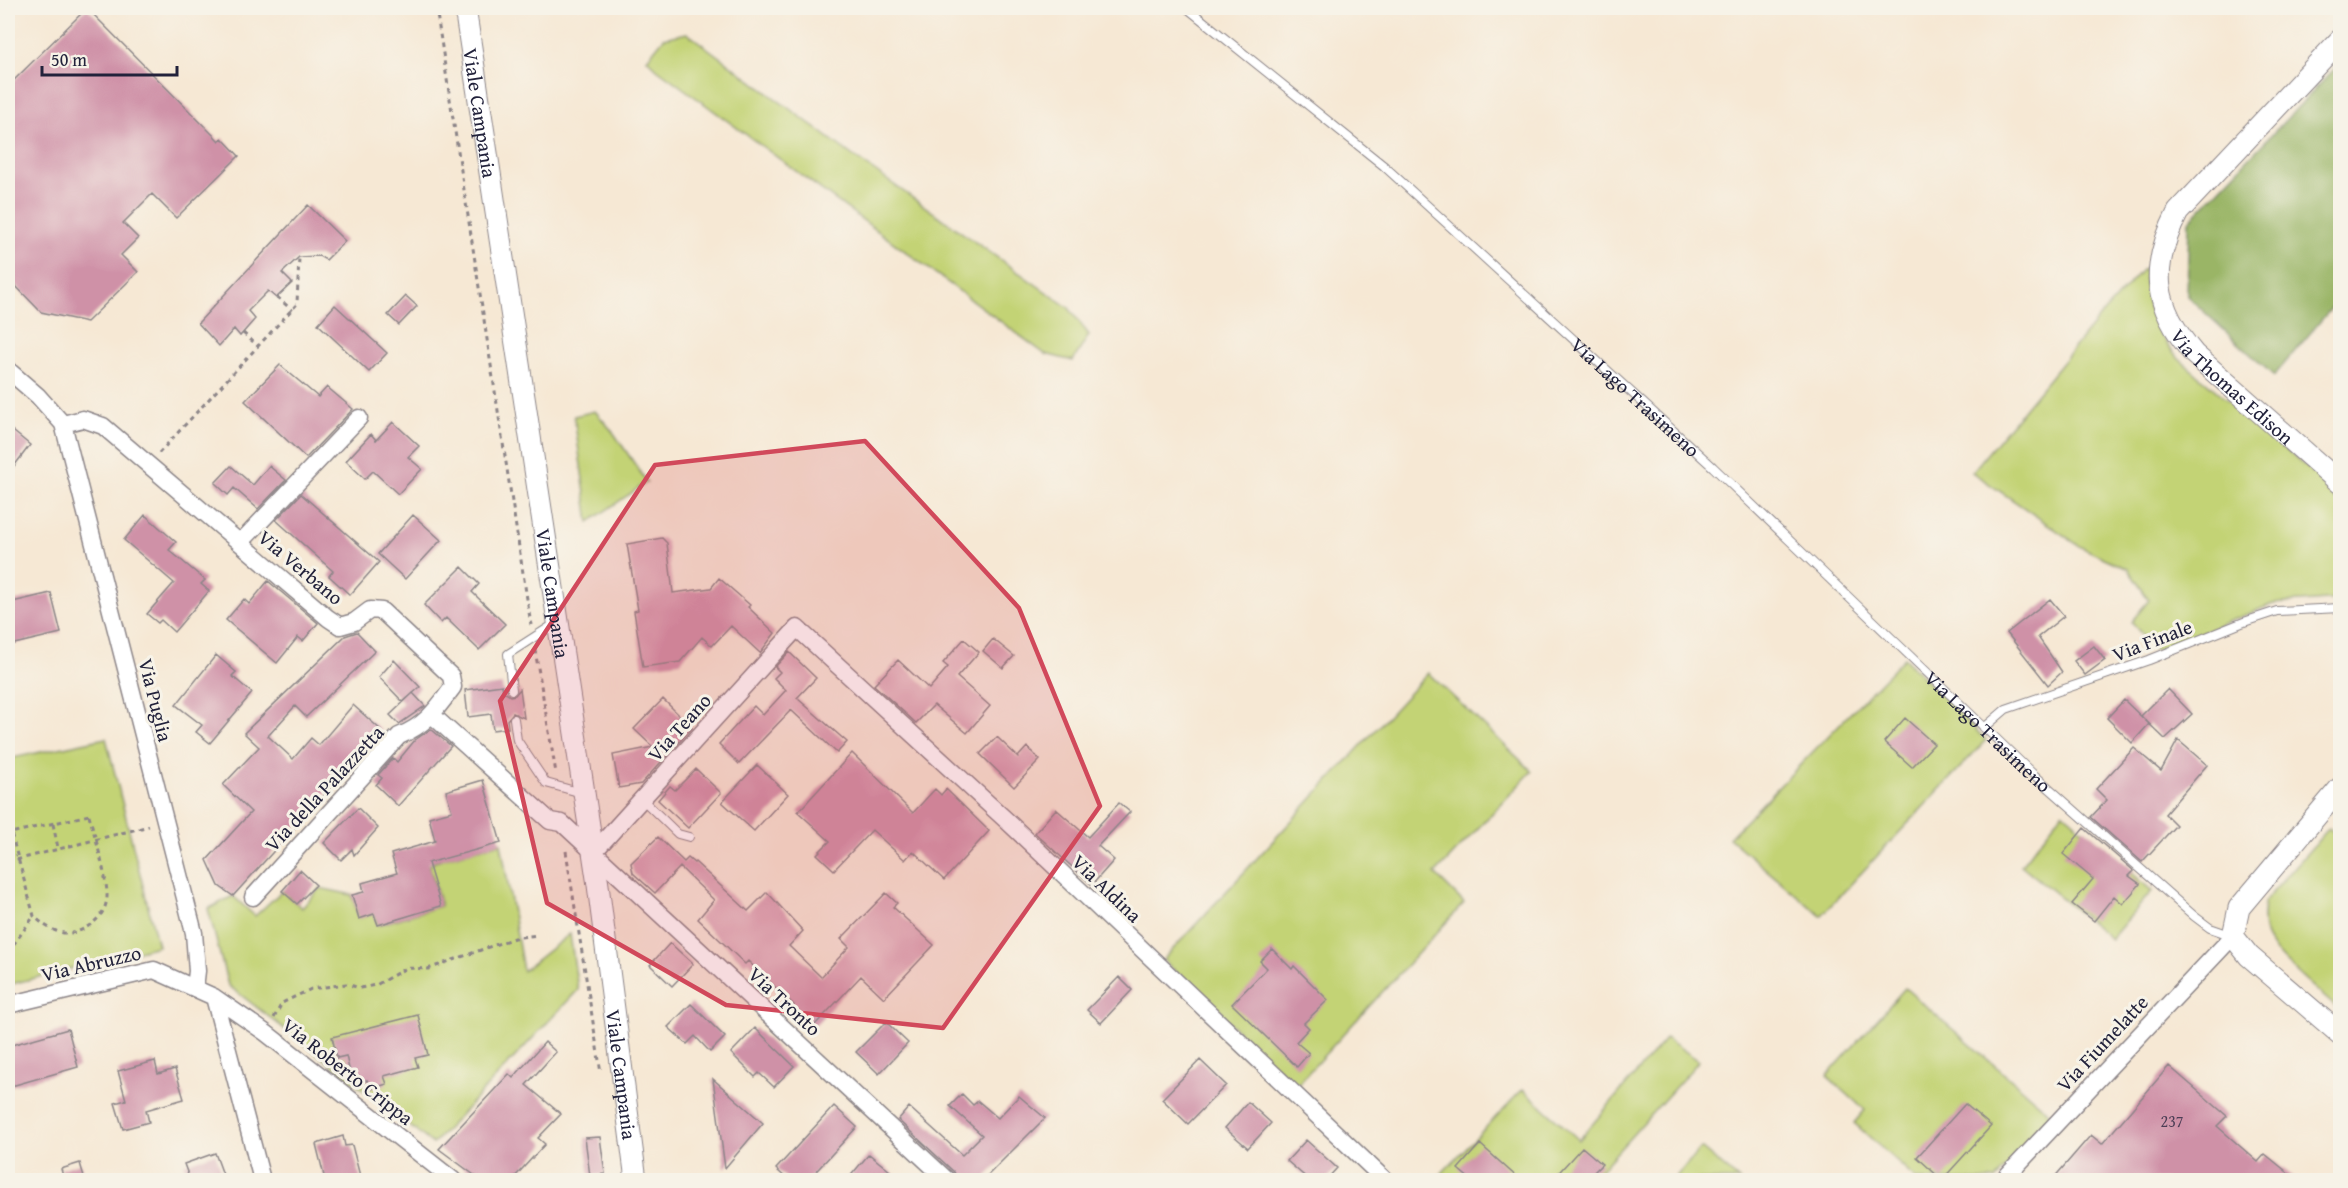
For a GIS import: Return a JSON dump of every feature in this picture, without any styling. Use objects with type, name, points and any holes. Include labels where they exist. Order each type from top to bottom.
[{"type":"street","name":"Viale Campania","points":[[465,8],[592,854],[636,1180]]},
{"type":"street","name":"Via Thomas Edison","points":[[2340,40],[2178,212],[2165,238],[2158,269],[2164,307],[2178,335],[2194,354],[2340,483]]},
{"type":"street","name":"Via Puglia","points":[[8,370],[38,396],[63,424],[194,933],[197,971],[195,988]]},
{"type":"street","points":[[240,543],[358,418]]},
{"type":"street","name":"Via Verbano","points":[[63,424],[83,419],[103,426],[340,626],[354,622],[370,610],[382,610],[451,676],[453,687],[432,715]]},
{"type":"street","name":"Via Teano","points":[[592,854],[797,628]]},
{"type":"street","name":"Via Aldina","points":[[797,628],[1006,820],[1385,1180]]},
{"type":"street","points":[[432,715],[550,821],[561,823],[592,854]]},
{"type":"street","name":"Via della Palazzetta","points":[[253,897],[399,736],[418,728],[432,715]]},
{"type":"street","points":[[2340,788],[2238,908],[2233,936],[2249,956],[2340,1034]]},
{"type":"street","name":"Via Tronto","points":[[592,854],[947,1180]]},
{"type":"street","name":"Via Fiumelatte","points":[[2003,1180],[2233,936]]},
{"type":"street","name":"Via Abruzzo","points":[[8,1005],[154,970],[214,997]]},
{"type":"street","points":[[214,997],[262,1180]]},
{"type":"street","name":"Via Roberto Crippa","points":[[214,997],[266,1033],[453,1180]]},
{"type":"lane","name":"Via Lago Trasimeno","points":[[1187,8],[1393,174],[1730,483],[2067,805],[2210,928],[2233,936]]},
{"type":"lane","name":"Via Finale","points":[[1984,728],[2006,709],[2149,660],[2255,618],[2277,611],[2340,608]]},
{"type":"lane","points":[[512,690],[508,654],[556,622]]},
{"type":"lane","points":[[514,719],[517,740],[546,783],[582,793]]},
{"type":"lane","points":[[642,799],[678,834],[689,837]]},
{"type":"path","points":[[436,8],[558,786]]},
{"type":"path","points":[[170,442],[297,304],[298,257]]},
{"type":"path","points":[[277,297],[292,310]]},
{"type":"path","points":[[243,333],[258,346]]},
{"type":"path","points":[[89,815],[96,838],[107,897],[102,914],[92,925],[75,933],[57,932],[44,926],[34,916],[11,833],[89,815]]},
{"type":"path","points":[[8,862],[166,822]]},
{"type":"path","points":[[561,823],[601,1076]]},
{"type":"path","points":[[53,824],[58,848]]},
{"type":"path","points":[[8,952],[34,916]]},
{"type":"path","points":[[266,1033],[282,1003],[312,989],[346,984],[360,988],[376,985],[406,968],[428,969],[514,938],[537,935]]},
{"type":"highlighted area","points":[[865,441],[1019,608],[1100,806],[943,1028],[726,1005],[547,903],[500,701],[655,465]]},
{"type":"green space","points":[[687,33],[856,158],[1069,308],[1089,335],[1073,361],[1045,354],[657,69],[647,59],[664,38]]},
{"type":"green space","points":[[2340,63],[2340,298],[2274,376],[2187,296],[2189,221]]},
{"type":"green space","points":[[2144,268],[2151,317],[2179,359],[2321,480],[2340,504],[2340,599],[2273,604],[2156,650],[2131,622],[2149,600],[2128,569],[2081,547],[1972,472],[2102,314]]},
{"type":"green space","points":[[595,411],[613,432],[647,482],[589,522],[574,416]]},
{"type":"green space","points":[[1904,658],[1986,740],[1821,916],[1729,838]]},
{"type":"green space","points":[[1428,673],[1532,771],[1435,874],[1464,903],[1296,1086],[1163,960]]},
{"type":"green space","points":[[106,738],[158,946],[8,985],[8,759]]},
{"type":"green space","points":[[2063,812],[2152,891],[2111,939],[2021,865]]},
{"type":"green space","points":[[2329,828],[2340,838],[2340,1011],[2277,952],[2265,934],[2263,922],[2264,902]]},
{"type":"green space","points":[[501,843],[523,971],[570,934],[578,990],[433,1144],[228,985],[208,909],[233,896],[255,916],[282,891],[302,908],[320,888],[352,895],[359,918],[374,914],[378,925],[441,906],[429,865],[441,859]]},
{"type":"green space","points":[[1905,988],[2053,1116],[1995,1180],[1917,1180],[1854,1123],[1865,1110],[1827,1076]]},
{"type":"green space","points":[[1666,1038],[1699,1061],[1592,1180],[1435,1180],[1523,1089],[1579,1140]]},
{"type":"green space","points":[[1701,1148],[1739,1180],[1673,1180]]},
{"type":"building","points":[[87,8],[219,141],[222,138],[239,156],[176,218],[152,194],[123,223],[138,238],[121,255],[138,272],[87,322],[41,312],[8,278],[8,86]]},
{"type":"building","points":[[308,205],[345,241],[326,260],[319,256],[299,257],[282,273],[292,283],[276,298],[268,291],[248,311],[255,319],[240,336],[234,329],[219,346],[198,323]]},
{"type":"building","points":[[406,296],[417,306],[399,325],[388,315]]},
{"type":"building","points":[[335,305],[387,353],[369,372],[318,324]]},
{"type":"building","points":[[280,365],[318,397],[327,387],[353,409],[306,458],[245,401]]},
{"type":"building","points":[[393,422],[419,446],[408,457],[422,469],[398,494],[373,471],[365,479],[346,461],[371,434],[376,440]]},
{"type":"building","points":[[8,427],[30,445],[8,474]]},
{"type":"building","points":[[231,466],[253,485],[269,466],[286,480],[258,509],[234,488],[228,495],[215,483]]},
{"type":"building","points":[[301,494],[379,562],[350,595],[329,576],[333,571],[276,520]]},
{"type":"building","points":[[145,515],[176,542],[169,550],[205,580],[201,584],[209,591],[174,632],[161,620],[158,623],[147,614],[174,583],[124,540]]},
{"type":"building","points":[[413,515],[441,540],[405,579],[378,554]]},
{"type":"building","points":[[662,538],[667,543],[673,593],[711,588],[719,578],[750,605],[748,607],[775,633],[760,653],[731,626],[712,646],[702,637],[680,662],[643,667],[634,611],[638,610],[627,544]]},
{"type":"building","points":[[462,567],[479,584],[472,592],[505,624],[479,650],[446,618],[441,623],[424,605]]},
{"type":"building","points":[[268,581],[318,623],[303,641],[298,637],[277,663],[226,620],[244,599],[249,604]]},
{"type":"building","points":[[51,593],[61,633],[14,644],[12,635],[8,636],[8,603]]},
{"type":"building","points":[[2050,599],[2064,616],[2038,637],[2062,672],[2048,685],[2007,633]]},
{"type":"building","points":[[357,632],[375,651],[306,717],[295,706],[268,736],[293,759],[311,738],[319,745],[353,705],[381,730],[372,741],[377,745],[362,761],[358,758],[233,896],[219,886],[207,860],[251,812],[223,785],[259,747],[244,733],[345,636]]},
{"type":"building","points":[[964,639],[979,652],[957,677],[990,706],[967,733],[934,705],[916,723],[874,685],[898,660],[929,689],[948,667],[943,663]]},
{"type":"building","points":[[993,639],[1014,656],[1003,668],[983,651]]},
{"type":"building","points":[[2094,646],[2105,660],[2085,675],[2074,661]]},
{"type":"building","points":[[789,652],[816,678],[797,698],[847,742],[837,753],[791,710],[739,764],[719,744],[754,706],[763,715],[786,690],[774,678],[780,672],[775,667]]},
{"type":"building","points":[[216,655],[236,672],[232,676],[252,693],[210,743],[196,732],[202,725],[176,705]]},
{"type":"building","points":[[394,660],[420,687],[403,702],[379,677]]},
{"type":"building","points":[[502,685],[503,691],[510,696],[515,695],[520,689],[524,718],[513,713],[507,720],[508,728],[493,730],[491,714],[468,717],[465,690]]},
{"type":"building","points":[[2168,689],[2192,714],[2165,739],[2141,716]]},
{"type":"building","points":[[413,693],[425,706],[399,724],[390,715]]},
{"type":"building","points":[[663,699],[692,728],[641,784],[619,788],[613,755],[653,747],[634,729]]},
{"type":"building","points":[[2124,700],[2149,724],[2132,743],[2107,718]]},
{"type":"building","points":[[1905,718],[1934,744],[1912,767],[1884,742]]},
{"type":"building","points":[[431,729],[451,746],[398,806],[376,785],[382,778],[378,775],[393,758],[397,762],[415,740]]},
{"type":"building","points":[[997,737],[1018,757],[1027,747],[1040,760],[1014,787],[980,754]]},
{"type":"building","points":[[2178,740],[2207,765],[2165,814],[2176,825],[2142,862],[2091,817],[2107,800],[2096,789],[2134,748],[2161,771]]},
{"type":"building","points":[[852,753],[913,813],[935,789],[941,795],[946,789],[989,831],[944,880],[913,851],[905,860],[872,830],[834,870],[817,854],[830,841],[798,812]]},
{"type":"building","points":[[757,765],[788,794],[754,831],[722,802]]},
{"type":"building","points":[[696,769],[721,793],[688,828],[658,800],[670,786],[675,790]]},
{"type":"building","points":[[483,780],[501,843],[428,863],[441,906],[378,925],[374,914],[359,919],[352,895],[364,892],[362,883],[397,873],[391,854],[435,841],[429,817],[452,811],[446,791]]},
{"type":"building","points":[[1119,803],[1130,812],[1098,846],[1114,860],[1092,885],[1035,833],[1056,809],[1088,837]]},
{"type":"building","points":[[358,808],[378,828],[354,855],[352,849],[341,860],[324,843]]},
{"type":"building","points":[[2084,828],[2134,871],[2129,876],[2140,884],[2123,904],[2114,896],[2094,921],[2072,904],[2093,879],[2063,854]]},
{"type":"building","points":[[658,837],[684,862],[688,858],[695,862],[748,911],[767,892],[803,931],[789,946],[821,977],[849,947],[841,939],[886,893],[897,903],[893,907],[934,945],[884,998],[861,976],[813,1027],[792,1008],[794,1005],[748,961],[745,964],[698,919],[714,900],[680,867],[655,893],[633,873],[631,863]]},
{"type":"building","points":[[300,870],[316,885],[297,904],[282,891]]},
{"type":"building","points":[[670,943],[693,964],[672,986],[650,965]]},
{"type":"building","points":[[1272,949],[1292,969],[1294,966],[1328,1000],[1304,1023],[1309,1028],[1296,1042],[1309,1053],[1297,1067],[1232,1004],[1267,968],[1260,961]]},
{"type":"building","points":[[1119,977],[1132,990],[1101,1023],[1087,1010]]},
{"type":"building","points":[[691,1004],[725,1037],[710,1052],[695,1036],[687,1044],[668,1027]]},
{"type":"building","points":[[418,1015],[428,1055],[415,1058],[418,1067],[384,1076],[387,1084],[370,1089],[367,1080],[357,1083],[355,1076],[351,1077],[346,1056],[337,1058],[332,1037]]},
{"type":"building","points":[[886,1022],[908,1043],[879,1074],[856,1052]]},
{"type":"building","points":[[755,1028],[794,1066],[774,1087],[759,1073],[755,1077],[731,1053]]},
{"type":"building","points":[[68,1029],[78,1067],[8,1087],[8,1046]]},
{"type":"building","points":[[545,1042],[556,1052],[526,1085],[561,1114],[538,1138],[545,1144],[512,1180],[481,1180],[439,1149],[509,1074],[513,1078]]},
{"type":"building","points":[[1200,1060],[1226,1085],[1188,1124],[1162,1099]]},
{"type":"building","points":[[155,1061],[158,1074],[175,1069],[184,1099],[146,1110],[149,1122],[123,1129],[115,1103],[126,1100],[118,1071]]},
{"type":"building","points":[[2169,1066],[2227,1116],[2217,1126],[2258,1162],[2265,1154],[2297,1180],[2052,1180],[2091,1135],[2102,1144]]},
{"type":"building","points":[[713,1079],[763,1123],[725,1168]]},
{"type":"building","points":[[962,1094],[973,1105],[978,1101],[998,1118],[1019,1096],[1045,1118],[983,1180],[958,1180],[954,1172],[898,1120],[909,1107],[962,1155],[982,1135],[950,1106]]},
{"type":"building","points":[[1248,1102],[1271,1123],[1248,1148],[1225,1128]]},
{"type":"building","points":[[1965,1104],[1991,1126],[1942,1180],[1917,1157]]},
{"type":"building","points":[[834,1106],[857,1127],[808,1180],[788,1180],[776,1169]]},
{"type":"building","points":[[343,1136],[345,1146],[352,1145],[361,1180],[325,1180],[316,1144]]},
{"type":"building","points":[[600,1137],[605,1174],[590,1176],[585,1138]]},
{"type":"building","points":[[1306,1140],[1337,1168],[1326,1180],[1309,1180],[1287,1161]]},
{"type":"building","points":[[1480,1144],[1520,1180],[1471,1180],[1458,1169]]},
{"type":"building","points":[[1582,1147],[1602,1164],[1586,1180],[1552,1180]]},
{"type":"building","points":[[215,1153],[225,1180],[190,1180],[184,1164]]},
{"type":"building","points":[[869,1154],[901,1180],[847,1180]]},
{"type":"building","points":[[80,1163],[85,1180],[64,1180],[61,1169]]}]
